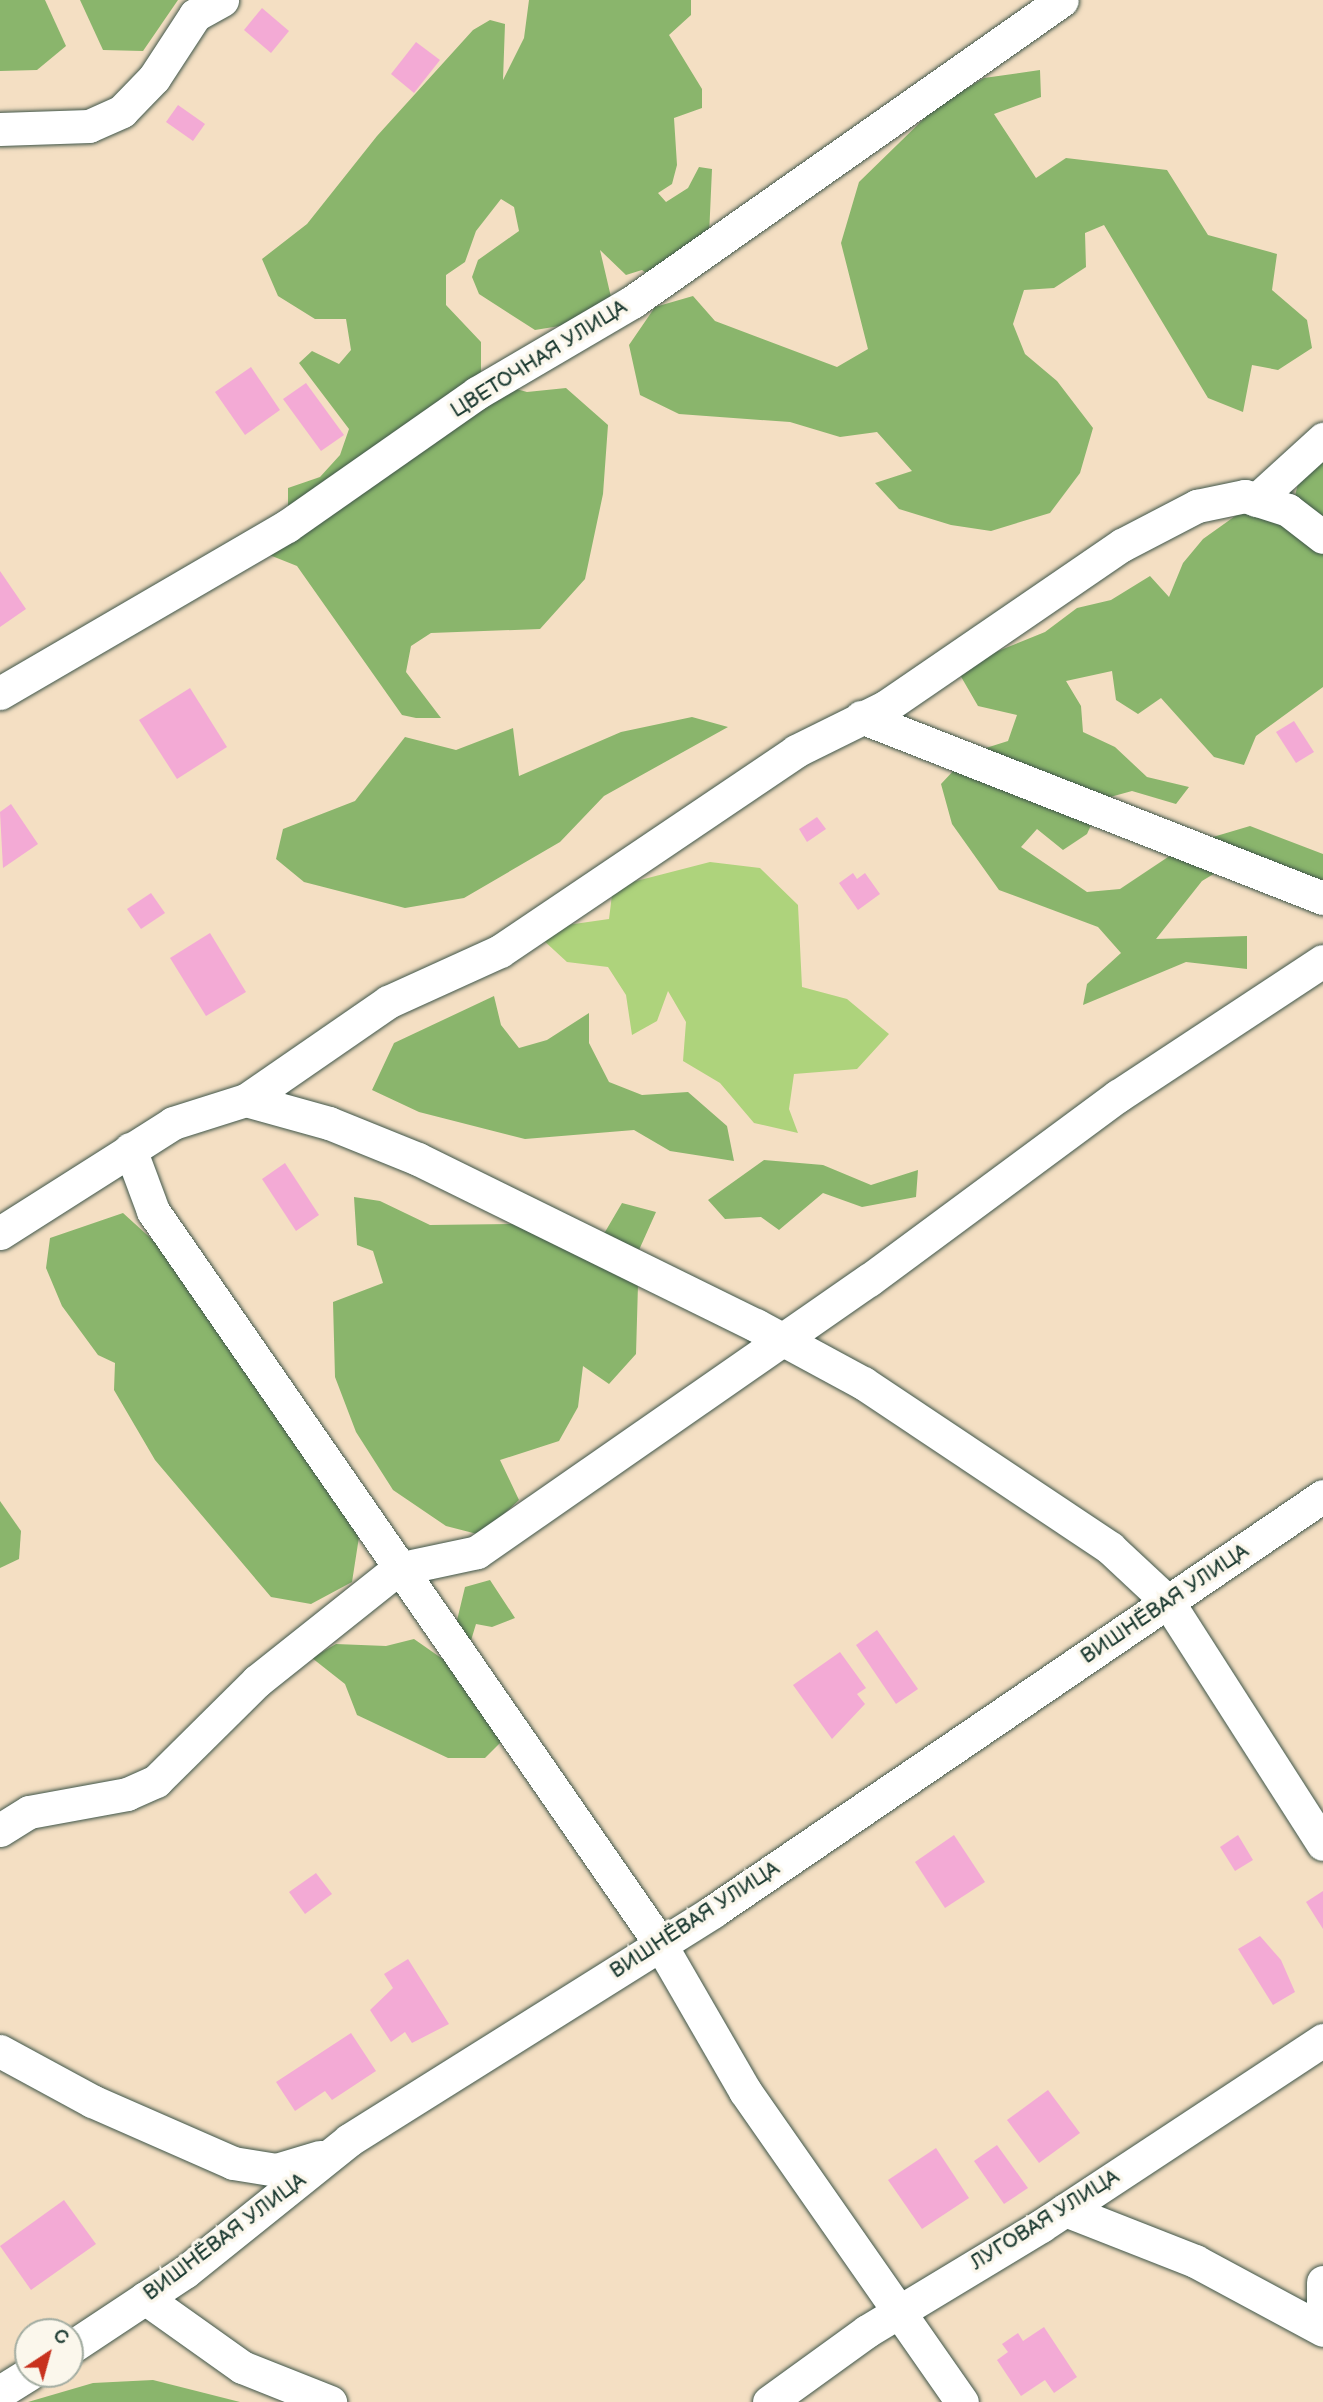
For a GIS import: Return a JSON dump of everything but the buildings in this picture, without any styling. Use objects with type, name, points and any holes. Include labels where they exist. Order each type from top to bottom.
[{"type":"street","points":[[0,129],[89,126],[122,111],[154,78],[195,15],[222,0]]},
{"type":"street","name":"ЦВЕТОЧНАЯ УЛИЦА","points":[[0,693],[276,533],[477,393],[632,302],[1062,0]]},
{"type":"street","points":[[1256,500],[1323,439]]},
{"type":"street","points":[[4,1223],[173,1124],[246,1100],[388,1002],[500,951],[796,751],[862,717],[1122,545],[1197,506],[1256,500],[1288,510],[1323,537]]},
{"type":"street","points":[[862,717],[1323,898]]},
{"type":"street","points":[[0,1830],[29,1812],[127,1794],[156,1781],[257,1681],[398,1569],[477,1552],[779,1338],[959,1216],[1118,1096],[1323,961]]},
{"type":"street","points":[[246,1100],[329,1123],[418,1159],[779,1338],[863,1383],[1110,1548],[1168,1602],[1323,1844]]},
{"type":"street","points":[[130,1149],[153,1211],[278,1384],[398,1569],[659,1942],[745,2091],[962,2402]]},
{"type":"street","name":"ВИШНЁВАЯ УЛИЦА","points":[[84,2339],[145,2298],[349,2140],[659,1942],[1323,1496]]},
{"type":"street","name":"ЛУГОВАЯ УЛИЦА","points":[[769,2402],[898,2312],[1065,2210],[1323,2039]]},
{"type":"street","points":[[0,2051],[92,2101],[233,2163],[276,2170],[307,2165],[349,2140]]},
{"type":"street","points":[[1065,2210],[1195,2261],[1323,2330]]},
{"type":"street","points":[[1323,2282],[1323,2312]]},
{"type":"street","points":[[145,2298],[242,2367],[330,2402]]},
{"type":"green space","points":[[0,0],[45,0],[66,46],[37,70],[0,71]]},
{"type":"green space","points":[[80,0],[178,0],[143,51],[103,50]]},
{"type":"green space","points":[[529,0],[691,0],[691,15],[669,35],[702,89],[702,108],[674,118],[677,165],[672,184],[658,193],[666,202],[688,188],[699,167],[712,169],[709,236],[655,280],[642,270],[626,275],[600,250],[611,297],[572,324],[535,330],[479,294],[472,277],[478,260],[519,231],[514,207],[501,199],[476,231],[465,262],[446,275],[446,305],[481,342],[481,379],[527,392],[566,388],[608,425],[603,494],[585,579],[540,629],[431,633],[411,646],[406,672],[441,718],[416,718],[402,715],[297,566],[267,554],[288,510],[288,488],[320,477],[340,455],[349,429],[299,363],[312,351],[339,364],[351,350],[346,319],[315,319],[278,296],[262,259],[307,224],[377,136],[473,30],[490,20],[505,24],[503,80],[524,38]]},
{"type":"green space","points":[[1040,70],[1041,97],[994,114],[1036,178],[1066,158],[1167,170],[1208,235],[1277,254],[1272,290],[1307,320],[1312,348],[1278,370],[1252,365],[1243,412],[1208,398],[1104,225],[1085,233],[1086,267],[1054,288],[1024,290],[1013,324],[1025,354],[1057,381],[1093,428],[1080,473],[1050,513],[991,531],[951,525],[899,509],[875,483],[912,471],[877,432],[840,437],[790,422],[679,414],[640,395],[629,345],[655,307],[693,296],[715,321],[837,367],[868,349],[841,243],[859,182],[937,106],[984,78]]},
{"type":"green space","points":[[1323,457],[1323,524],[1295,496],[1302,467]]},
{"type":"green space","points":[[1252,504],[1323,551],[1323,687],[1256,736],[1244,765],[1214,757],[1161,698],[1138,714],[1116,700],[1112,671],[1066,681],[1081,706],[1083,732],[1115,747],[1147,777],[1189,787],[1176,804],[1132,791],[1103,799],[1087,834],[1063,850],[1037,829],[1021,847],[1087,892],[1120,889],[1186,845],[1250,826],[1323,854],[1323,887],[1230,864],[1202,881],[1156,939],[1247,936],[1247,969],[1186,962],[1083,1005],[1087,984],[1121,953],[1098,927],[999,890],[952,824],[941,784],[970,753],[1008,741],[1017,715],[978,706],[956,668],[1045,632],[1077,608],[1111,600],[1150,576],[1169,597],[1183,563],[1203,539]]},
{"type":"green space","points":[[692,717],[728,727],[604,796],[560,842],[464,898],[405,908],[304,882],[276,859],[283,829],[355,801],[405,737],[456,750],[513,728],[519,776],[621,732]]},
{"type":"green space","points":[[710,862],[760,868],[798,905],[802,987],[847,999],[889,1034],[857,1069],[794,1074],[789,1109],[798,1133],[754,1123],[720,1083],[683,1061],[686,1022],[668,991],[657,1021],[632,1035],[626,995],[608,967],[567,962],[542,939],[560,926],[609,919],[613,887]]},
{"type":"green space","points":[[494,996],[501,1025],[519,1048],[547,1040],[589,1013],[589,1043],[609,1082],[642,1095],[688,1092],[727,1126],[734,1161],[670,1151],[634,1130],[525,1139],[419,1112],[372,1090],[394,1043]]},
{"type":"green space","points":[[764,1160],[823,1165],[871,1185],[918,1170],[916,1197],[862,1207],[823,1193],[779,1230],[761,1217],[725,1219],[708,1200]]},
{"type":"green space","points":[[354,1197],[380,1201],[430,1225],[519,1224],[556,1233],[605,1232],[622,1203],[656,1212],[639,1250],[636,1354],[609,1384],[583,1366],[578,1407],[559,1441],[500,1460],[519,1500],[481,1535],[446,1526],[393,1490],[356,1432],[335,1377],[333,1302],[383,1283],[373,1251],[357,1245]]},
{"type":"green space","points":[[123,1213],[167,1253],[359,1537],[352,1582],[311,1604],[271,1597],[155,1460],[114,1390],[115,1363],[98,1355],[62,1306],[46,1268],[50,1238]]},
{"type":"green space","points":[[0,1501],[21,1531],[19,1559],[0,1568]]},
{"type":"green space","points":[[490,1580],[515,1618],[492,1627],[476,1624],[465,1660],[508,1735],[485,1758],[448,1758],[357,1715],[345,1684],[312,1658],[336,1644],[386,1646],[414,1639],[447,1662],[465,1587]]},
{"type":"green space","points":[[153,2380],[240,2402],[28,2402],[84,2388],[93,2383]]}]
